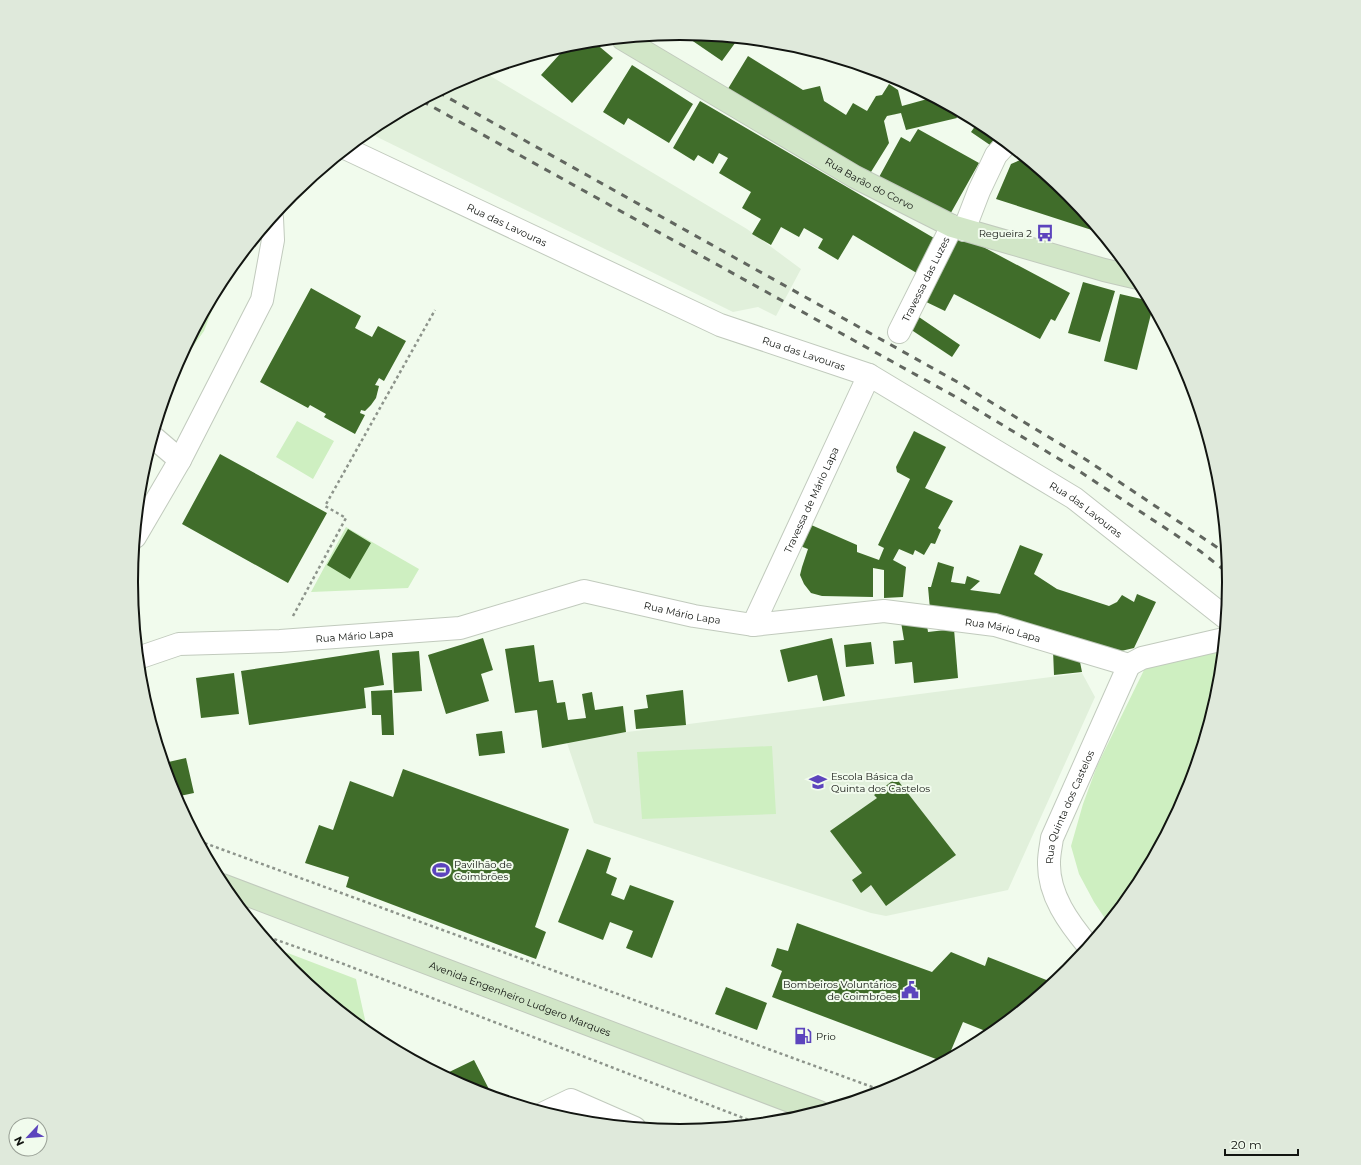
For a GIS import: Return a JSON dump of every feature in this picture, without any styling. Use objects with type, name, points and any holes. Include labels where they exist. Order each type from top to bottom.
[{"type":"main road","name":"Rua Barão do Corvo","points":[[629,43],[855,176],[958,228],[1128,276]]},
{"type":"main road","name":"Avenida Engenheiro Ludgero Marques","points":[[233,889],[812,1109]]},
{"type":"street","name":"Travessa das Luzes","points":[[899,332],[979,191],[996,155],[1004,147]]},
{"type":"street","name":"Rua das Lavouras","points":[[351,151],[720,325],[868,375],[1074,498],[1222,615]]},
{"type":"street","points":[[141,528],[180,460],[262,300],[272,240],[272,226]]},
{"type":"street","name":"Travessa de Mário Lapa","points":[[753,625],[868,375]]},
{"type":"street","points":[[157,440],[180,460]]},
{"type":"street","name":"Rua Mário Lapa","points":[[143,651],[179,644],[280,641],[460,628],[584,591],[694,616],[753,625],[884,611],[995,626],[1130,665]]},
{"type":"street","points":[[1130,665],[1142,658],[1219,640]]},
{"type":"street","name":"Rua Quinta dos Castelos","points":[[1086,943],[1063,912],[1052,888],[1049,863],[1052,838],[1130,665]]},
{"type":"street","points":[[551,1110],[570,1100],[619,1121]]},
{"type":"path","points":[[280,641],[346,518],[325,506],[435,310]]},
{"type":"path","points":[[205,843],[876,1088]]},
{"type":"path","points":[[271,938],[341,963],[749,1120]]},
{"type":"shaded area","points":[[489,75],[747,229],[801,269],[776,316],[758,307],[733,312],[373,135],[409,113],[441,96]]},
{"type":"shaded area","name":"Escola Básica da Quinta dos Castelos","points":[[1082,673],[1095,697],[1008,890],[886,916],[871,913],[594,823],[566,740]]},
{"type":"green space","points":[[213,308],[204,331],[191,349]]},
{"type":"green space","points":[[297,421],[334,441],[313,479],[276,457]]},
{"type":"green space","points":[[346,527],[419,569],[408,588],[311,592]]},
{"type":"green space","points":[[1218,651],[1213,688],[1205,723],[1182,790],[1150,854],[1132,884],[1106,919],[1094,902],[1079,874],[1071,846],[1083,804],[1097,766],[1144,670],[1162,658]]},
{"type":"green space","points":[[772,746],[776,814],[642,819],[637,752]]},
{"type":"green space","points":[[284,951],[356,979],[366,1025],[323,990]]},
{"type":"building","points":[[692,40],[735,43],[722,61]]},
{"type":"building","points":[[599,47],[613,58],[572,103],[541,75],[561,53]]},
{"type":"building","points":[[748,56],[803,90],[820,86],[824,101],[846,115],[853,103],[867,111],[876,96],[882,95],[889,84],[898,90],[902,106],[926,99],[956,115],[957,118],[906,130],[901,113],[887,116],[884,121],[889,143],[866,180],[726,92]]},
{"type":"building","points":[[632,65],[693,104],[669,143],[628,118],[624,125],[603,112]]},
{"type":"building","points":[[700,101],[939,241],[920,275],[853,235],[838,260],[818,248],[823,239],[804,228],[799,237],[781,227],[771,245],[752,234],[761,219],[742,208],[751,192],[719,173],[728,158],[719,153],[713,164],[698,155],[694,161],[673,148]]},
{"type":"building","points":[[975,127],[994,140],[990,145],[971,132]]},
{"type":"building","points":[[918,129],[979,163],[948,218],[878,179],[901,137],[910,142]]},
{"type":"building","points":[[1020,160],[1064,199],[1092,230],[996,199],[1011,164]]},
{"type":"building","points":[[955,232],[1070,293],[1055,321],[1051,319],[1040,339],[954,294],[945,311],[920,299]]},
{"type":"building","points":[[1083,282],[1115,291],[1100,342],[1068,333]]},
{"type":"building","points":[[311,288],[361,316],[355,328],[372,337],[378,326],[406,341],[384,381],[379,378],[375,385],[379,386],[376,398],[365,411],[361,410],[360,413],[365,415],[355,434],[324,417],[326,414],[310,405],[308,408],[260,382]]},
{"type":"building","points":[[1120,294],[1143,299],[1151,313],[1137,370],[1104,361]]},
{"type":"building","points":[[916,315],[960,345],[952,357],[907,327]]},
{"type":"building","points":[[914,431],[946,447],[925,488],[953,501],[938,528],[941,530],[935,544],[931,543],[924,555],[915,550],[913,555],[899,549],[893,560],[906,567],[903,597],[884,598],[884,570],[873,568],[873,597],[822,596],[811,593],[804,584],[800,575],[808,549],[800,546],[809,524],[857,545],[857,552],[879,560],[884,548],[878,545],[910,479],[897,472],[896,467]]},
{"type":"building","points":[[220,454],[327,513],[288,583],[182,524]]},
{"type":"building","points":[[348,529],[371,543],[350,579],[327,565]]},
{"type":"building","points":[[1020,545],[1043,554],[1034,574],[1057,589],[1109,606],[1117,602],[1122,595],[1134,602],[1137,594],[1156,602],[1134,648],[1121,651],[930,609],[928,587],[931,587],[938,562],[954,567],[951,582],[965,584],[967,576],[980,581],[970,590],[1000,594]]},
{"type":"building","points":[[926,619],[928,632],[954,629],[958,678],[914,683],[912,662],[895,664],[893,641],[904,640],[901,622]]},
{"type":"building","points":[[483,638],[493,670],[481,674],[489,701],[446,714],[428,655]]},
{"type":"building","points":[[832,638],[845,696],[823,701],[817,675],[788,682],[780,650]]},
{"type":"building","points":[[871,642],[874,664],[846,667],[844,645]]},
{"type":"building","points":[[534,645],[539,682],[553,680],[557,703],[565,702],[568,720],[586,718],[582,694],[592,692],[595,710],[623,706],[626,732],[542,748],[537,710],[515,713],[505,649]]},
{"type":"building","points":[[379,650],[384,685],[364,688],[366,708],[249,725],[241,671]]},
{"type":"building","points":[[1053,650],[1079,657],[1082,672],[1054,675]]},
{"type":"building","points":[[419,651],[422,691],[394,693],[392,653]]},
{"type":"building","points":[[234,673],[239,714],[201,718],[196,678]]},
{"type":"building","points":[[392,690],[394,735],[382,735],[381,715],[372,715],[371,691]]},
{"type":"building","points":[[683,690],[686,725],[636,729],[634,710],[648,708],[646,695]]},
{"type":"building","points":[[502,731],[505,753],[479,756],[476,734]]},
{"type":"building","points":[[186,758],[194,793],[182,796],[169,762]]},
{"type":"building","name":"Pavilhão de Coimbrões","points":[[403,769],[569,829],[535,927],[546,932],[536,959],[346,887],[349,877],[305,863],[319,825],[333,830],[350,781],[393,797]]},
{"type":"building","points":[[896,778],[956,855],[886,906],[871,885],[861,893],[852,880],[862,873],[830,831],[877,798],[874,795]]},
{"type":"building","points":[[587,849],[611,858],[606,873],[617,878],[611,895],[624,900],[630,885],[674,901],[652,958],[626,948],[633,931],[610,922],[603,940],[558,922]]},
{"type":"building","name":"Bombeiros Voluntários de Coimbrões","points":[[797,923],[932,972],[951,952],[985,966],[988,957],[1048,981],[1011,1013],[986,1031],[963,1022],[950,1053],[938,1060],[772,997],[782,971],[771,966],[777,948],[788,951]]},
{"type":"building","points":[[726,987],[767,1003],[757,1030],[715,1014]]},
{"type":"building","points":[[474,1060],[489,1090],[473,1084],[448,1072]]},
{"type":"railway","points":[[443,95],[961,384],[1085,459],[1222,551]]},
{"type":"railway","points":[[427,104],[956,397],[1079,471],[1200,551],[1223,569]]},
{"type":"place","name":"Regueira 2","points":[[1045,233]]},
{"type":"place","name":"Escola Básica da Quinta dos Castelos","points":[[818,782]]},
{"type":"place","name":"Pavilhão de Coimbrões","points":[[441,870]]},
{"type":"place","name":"Bombeiros Voluntários de Coimbrões","points":[[910,990]]},
{"type":"place","name":"Prio","points":[[803,1036]]}]
